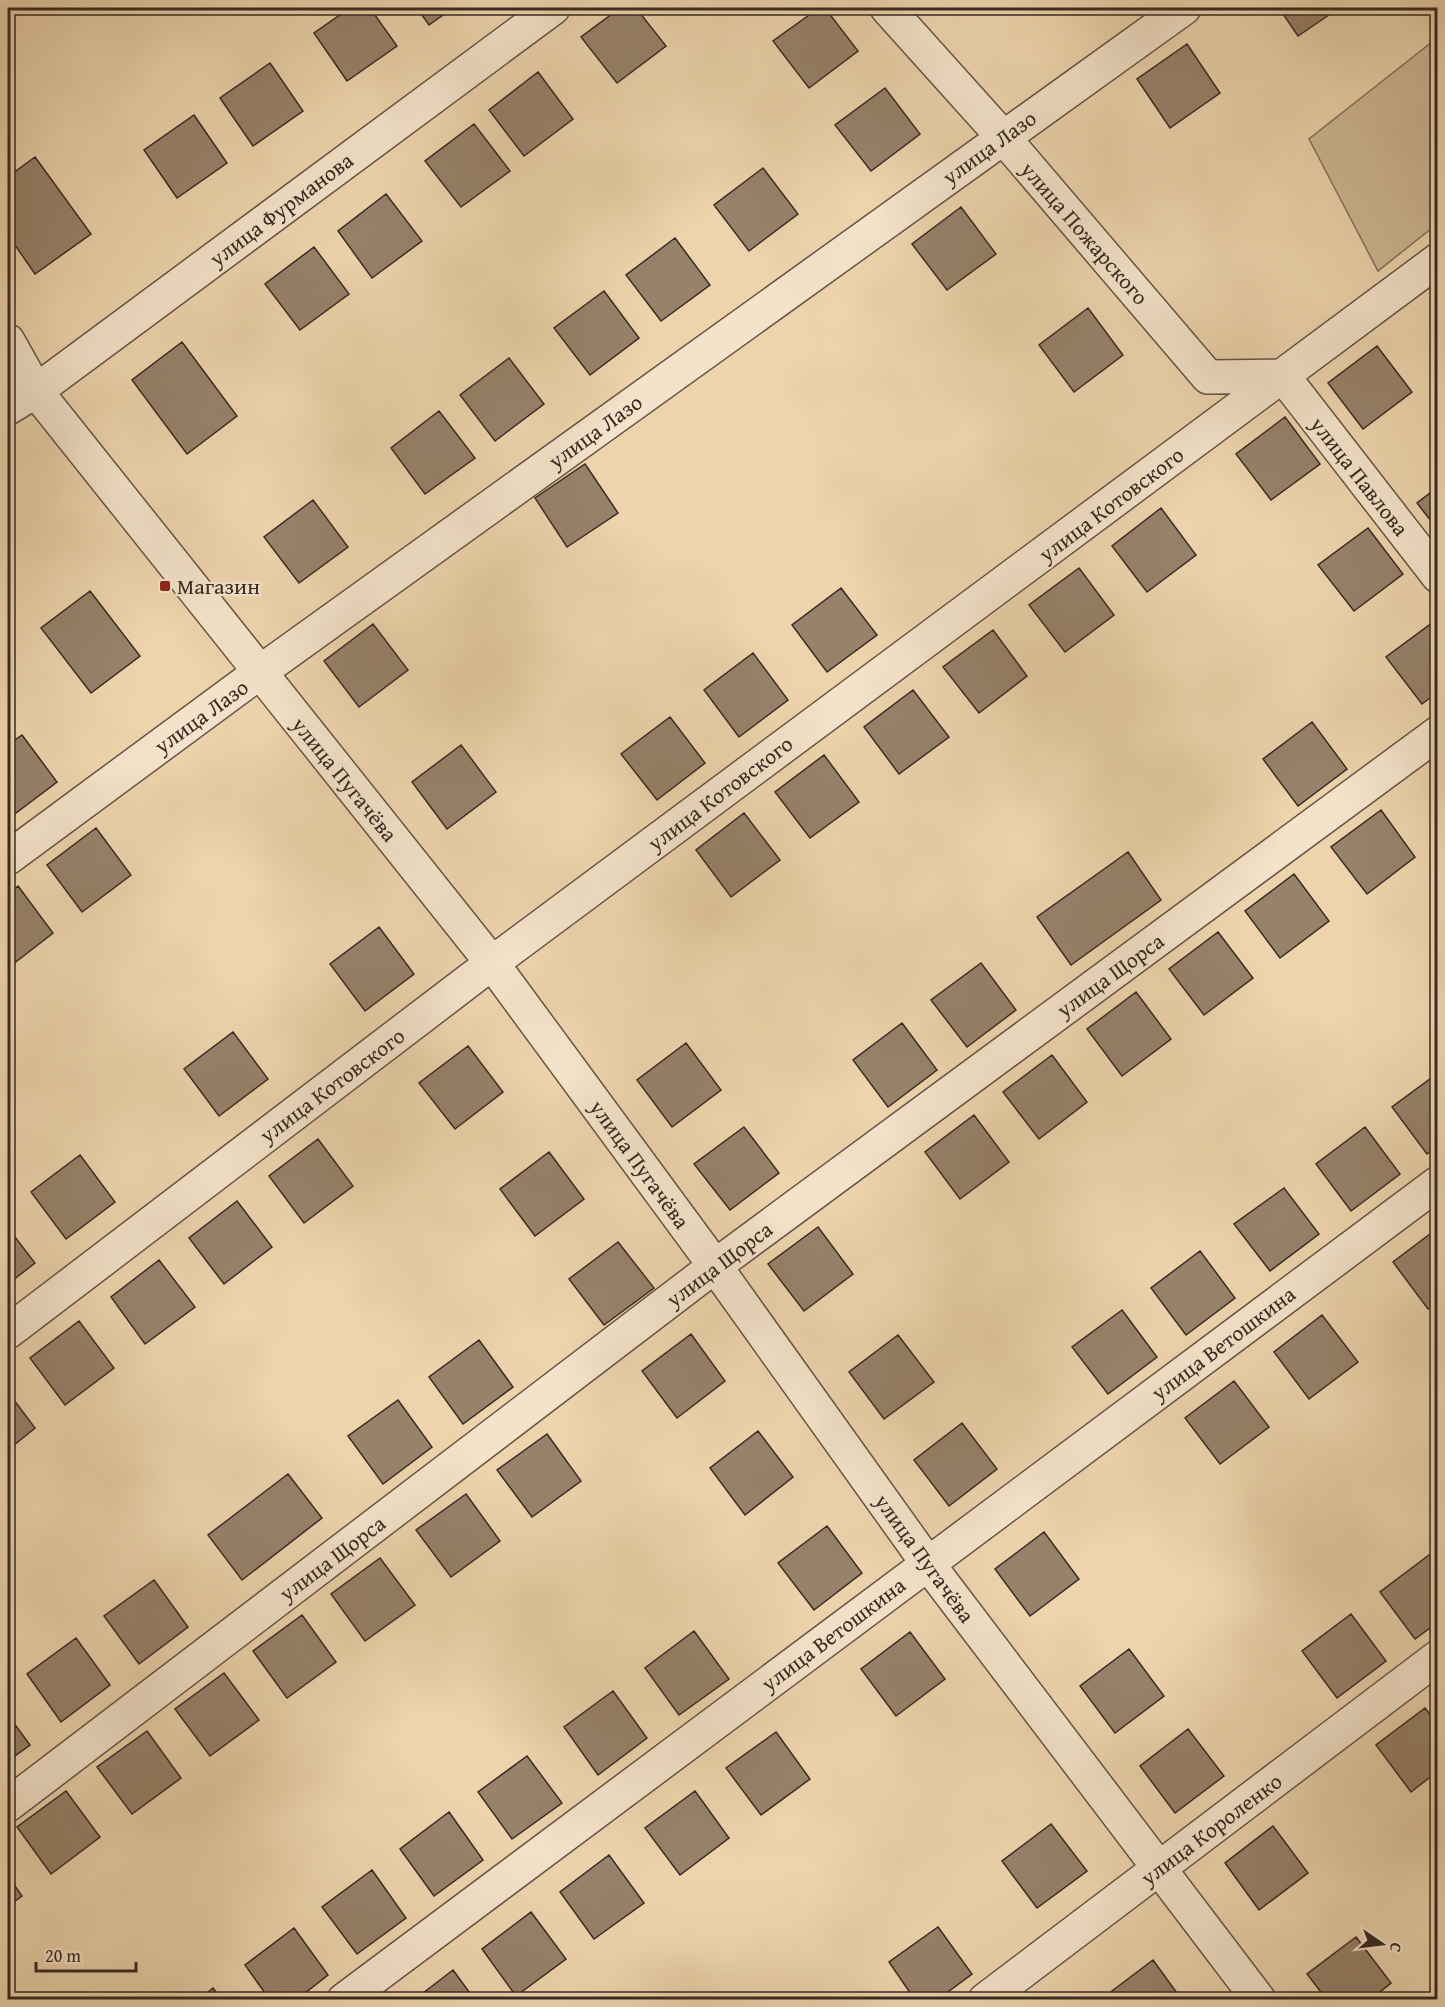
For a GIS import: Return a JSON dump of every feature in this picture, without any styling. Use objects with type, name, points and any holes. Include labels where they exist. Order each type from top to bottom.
[{"type":"street","name":"улица Фурманова","points":[[8,408],[36,391],[553,8]]},
{"type":"street","name":"улица Пожарского","points":[[887,8],[1003,137],[1208,377],[1283,376]]},
{"type":"street","name":"улица Лазо","points":[[8,858],[260,672],[1184,8]]},
{"type":"street","name":"улица Котовского","points":[[8,1332],[492,963],[1437,260]]},
{"type":"street","name":"улица Пугачёва","points":[[8,341],[36,391],[492,963],[715,1266],[928,1564],[1259,2000]]},
{"type":"street","name":"улица Павлова","points":[[1283,376],[1437,576]]},
{"type":"street","name":"улица Щорса","points":[[8,1805],[715,1266],[1437,733]]},
{"type":"street","name":"улица Ветошкина","points":[[344,2000],[1437,1183]]},
{"type":"street","name":"улица Короленко","points":[[985,2000],[1437,1657]]},
{"type":"shaded area","points":[[1437,38],[1437,224],[1378,271],[1309,139]]},
{"type":"building","points":[[350,8],[370,8],[397,46],[347,81],[314,33]]},
{"type":"building","points":[[417,8],[453,8],[429,25]]},
{"type":"building","points":[[620,8],[636,8],[666,46],[617,83],[581,37]]},
{"type":"building","points":[[819,8],[825,8],[858,51],[809,88],[773,41]]},
{"type":"building","points":[[1279,8],[1339,8],[1298,36]]},
{"type":"building","points":[[1187,44],[1220,93],[1170,128],[1137,79]]},
{"type":"building","points":[[270,63],[303,111],[253,146],[220,98]]},
{"type":"building","points":[[538,72],[573,119],[524,156],[489,110]]},
{"type":"building","points":[[885,88],[920,134],[871,171],[835,125]]},
{"type":"building","points":[[194,115],[227,163],[177,198],[144,150]]},
{"type":"building","points":[[474,124],[510,171],[461,207],[425,161]]},
{"type":"building","points":[[35,157],[91,234],[35,274],[8,235],[8,177]]},
{"type":"building","points":[[763,168],[798,214],[749,251],[714,205]]},
{"type":"building","points":[[386,194],[422,241],[372,278],[338,231]]},
{"type":"building","points":[[961,207],[996,254],[947,290],[912,244]]},
{"type":"building","points":[[675,238],[710,285],[661,321],[626,275]]},
{"type":"building","points":[[314,247],[349,294],[300,330],[265,284]]},
{"type":"building","points":[[604,291],[639,338],[590,375],[554,328]]},
{"type":"building","points":[[1088,308],[1123,355],[1074,392],[1039,345]]},
{"type":"building","points":[[182,342],[237,416],[187,454],[132,380]]},
{"type":"building","points":[[1377,346],[1412,392],[1363,429],[1328,383]]},
{"type":"building","points":[[509,358],[544,404],[495,441],[460,395]]},
{"type":"building","points":[[439,411],[475,458],[425,494],[391,448]]},
{"type":"building","points":[[1285,417],[1320,464],[1271,500],[1236,454]]},
{"type":"building","points":[[585,464],[618,513],[567,547],[535,498]]},
{"type":"building","points":[[1438,487],[1438,530],[1417,503]]},
{"type":"building","points":[[313,500],[348,547],[299,583],[264,537]]},
{"type":"building","points":[[1161,508],[1196,555],[1147,592],[1112,546]]},
{"type":"building","points":[[1368,528],[1403,574],[1354,611],[1318,565]]},
{"type":"building","points":[[1079,568],[1114,615],[1065,652],[1029,605]]},
{"type":"building","points":[[841,588],[877,635],[827,672],[792,625]]},
{"type":"building","points":[[90,591],[140,656],[91,693],[41,628]]},
{"type":"building","points":[[1436,620],[1438,692],[1422,704],[1386,657]]},
{"type":"building","points":[[373,624],[408,670],[359,707],[324,661]]},
{"type":"building","points":[[993,630],[1027,676],[979,713],[943,667]]},
{"type":"building","points":[[753,653],[788,700],[739,737],[704,690]]},
{"type":"building","points":[[913,690],[949,737],[899,774],[864,727]]},
{"type":"building","points":[[670,717],[705,763],[657,800],[621,754]]},
{"type":"building","points":[[1312,722],[1347,769],[1298,806],[1263,759]]},
{"type":"building","points":[[22,735],[57,782],[8,819],[8,745]]},
{"type":"building","points":[[461,745],[496,792],[447,829],[412,782]]},
{"type":"building","points":[[824,755],[859,802],[810,838],[775,792]]},
{"type":"building","points":[[1381,810],[1415,857],[1367,894],[1331,847]]},
{"type":"building","points":[[744,813],[780,860],[731,897],[696,850]]},
{"type":"building","points":[[96,828],[131,875],[82,912],[47,865]]},
{"type":"building","points":[[1128,852],[1161,900],[1071,965],[1037,917]]},
{"type":"building","points":[[1294,874],[1329,921],[1280,958],[1245,911]]},
{"type":"building","points":[[18,886],[53,933],[8,968],[8,894]]},
{"type":"building","points":[[379,927],[414,974],[365,1011],[330,964]]},
{"type":"building","points":[[1218,932],[1253,978],[1204,1015],[1169,969]]},
{"type":"building","points":[[981,963],[1016,1010],[967,1047],[931,1000]]},
{"type":"building","points":[[1136,992],[1171,1039],[1122,1076],[1087,1029]]},
{"type":"building","points":[[902,1023],[937,1070],[888,1107],[853,1060]]},
{"type":"building","points":[[233,1032],[268,1079],[219,1116],[184,1069]]},
{"type":"building","points":[[686,1043],[721,1090],[672,1127],[637,1080]]},
{"type":"building","points":[[468,1046],[503,1092],[455,1129],[419,1083]]},
{"type":"building","points":[[1052,1055],[1087,1102],[1039,1139],[1003,1092]]},
{"type":"building","points":[[1438,1073],[1438,1146],[1427,1154],[1392,1107]]},
{"type":"building","points":[[974,1115],[1009,1162],[960,1199],[925,1152]]},
{"type":"building","points":[[744,1127],[779,1173],[730,1210],[694,1164]]},
{"type":"building","points":[[1365,1127],[1400,1174],[1351,1211],[1316,1164]]},
{"type":"building","points":[[318,1139],[353,1186],[304,1223],[269,1176]]},
{"type":"building","points":[[549,1152],[584,1199],[535,1236],[500,1189]]},
{"type":"building","points":[[80,1155],[115,1202],[66,1239],[31,1192]]},
{"type":"building","points":[[1284,1188],[1319,1234],[1270,1271],[1234,1224]]},
{"type":"building","points":[[237,1201],[272,1247],[224,1284],[189,1238]]},
{"type":"building","points":[[818,1227],[853,1274],[804,1311],[768,1264]]},
{"type":"building","points":[[8,1228],[35,1263],[8,1284]]},
{"type":"building","points":[[1438,1228],[1438,1302],[1428,1309],[1393,1262]]},
{"type":"building","points":[[618,1242],[654,1288],[604,1325],[569,1279]]},
{"type":"building","points":[[1200,1251],[1235,1298],[1186,1335],[1151,1288]]},
{"type":"building","points":[[159,1260],[195,1307],[145,1344],[111,1297]]},
{"type":"building","points":[[1122,1310],[1157,1357],[1108,1394],[1072,1347]]},
{"type":"building","points":[[1322,1315],[1358,1362],[1309,1399],[1274,1352]]},
{"type":"building","points":[[79,1321],[114,1368],[65,1405],[30,1358]]},
{"type":"building","points":[[691,1334],[725,1381],[677,1418],[642,1371]]},
{"type":"building","points":[[898,1335],[934,1382],[884,1419],[849,1372]]},
{"type":"building","points":[[479,1340],[513,1387],[463,1424],[429,1377]]},
{"type":"building","points":[[1234,1381],[1269,1427],[1220,1464],[1185,1418]]},
{"type":"building","points":[[8,1392],[35,1428],[8,1450]]},
{"type":"building","points":[[398,1400],[432,1447],[383,1484],[348,1436]]},
{"type":"building","points":[[962,1423],[997,1469],[949,1506],[914,1460]]},
{"type":"building","points":[[758,1431],[793,1477],[745,1515],[710,1468]]},
{"type":"building","points":[[547,1434],[581,1481],[532,1517],[497,1470]]},
{"type":"building","points":[[288,1474],[322,1518],[242,1580],[208,1535]]},
{"type":"building","points":[[466,1494],[500,1541],[451,1577],[416,1530]]},
{"type":"building","points":[[827,1526],[862,1573],[814,1610],[778,1563]]},
{"type":"building","points":[[1044,1532],[1079,1579],[1030,1616],[995,1569]]},
{"type":"building","points":[[1429,1555],[1438,1566],[1438,1622],[1415,1639],[1380,1592]]},
{"type":"building","points":[[380,1558],[415,1605],[365,1641],[331,1594]]},
{"type":"building","points":[[154,1580],[188,1627],[139,1664],[104,1616]]},
{"type":"building","points":[[1351,1614],[1386,1661],[1337,1698],[1302,1651]]},
{"type":"building","points":[[302,1615],[336,1662],[287,1698],[253,1651]]},
{"type":"building","points":[[694,1631],[729,1679],[679,1715],[645,1668]]},
{"type":"building","points":[[910,1632],[945,1679],[896,1716],[861,1669]]},
{"type":"building","points":[[76,1638],[110,1685],[61,1722],[27,1674]]},
{"type":"building","points":[[1129,1649],[1164,1696],[1115,1733],[1080,1686]]},
{"type":"building","points":[[224,1673],[259,1720],[210,1756],[175,1709]]},
{"type":"building","points":[[613,1691],[647,1738],[598,1775],[564,1727]]},
{"type":"building","points":[[1425,1708],[1438,1725],[1438,1771],[1411,1792],[1376,1745]]},
{"type":"building","points":[[8,1715],[30,1745],[8,1761]]},
{"type":"building","points":[[1188,1729],[1224,1776],[1175,1813],[1140,1766]]},
{"type":"building","points":[[147,1731],[181,1778],[132,1814],[97,1767]]},
{"type":"building","points":[[776,1732],[810,1779],[761,1815],[726,1768]]},
{"type":"building","points":[[527,1756],[562,1803],[512,1839],[478,1792]]},
{"type":"building","points":[[66,1791],[100,1837],[51,1874],[17,1827]]},
{"type":"building","points":[[695,1791],[729,1838],[680,1875],[645,1828]]},
{"type":"building","points":[[449,1812],[483,1860],[434,1896],[400,1849]]},
{"type":"building","points":[[1051,1824],[1087,1871],[1037,1908],[1002,1861]]},
{"type":"building","points":[[1273,1826],[1308,1873],[1259,1910],[1225,1863]]},
{"type":"building","points":[[609,1855],[644,1903],[594,1939],[560,1892]]},
{"type":"building","points":[[372,1870],[406,1918],[357,1954],[322,1907]]},
{"type":"building","points":[[8,1876],[22,1896],[8,1906]]},
{"type":"building","points":[[531,1912],[566,1959],[516,1996],[482,1949]]},
{"type":"building","points":[[938,1927],[972,1974],[937,2000],[915,2000],[889,1962]]},
{"type":"building","points":[[294,1928],[328,1975],[296,2000],[270,2000],[245,1965]]},
{"type":"building","points":[[1356,1937],[1391,1983],[1370,2000],[1327,2000],[1307,1974]]},
{"type":"building","points":[[1153,1960],[1182,2000],[1105,2000],[1104,1997]]},
{"type":"building","points":[[453,1970],[475,2000],[414,2000]]},
{"type":"building","points":[[213,1988],[222,2000],[198,2000]]},
{"type":"place","name":"Магазин","points":[[165,586]]}]
